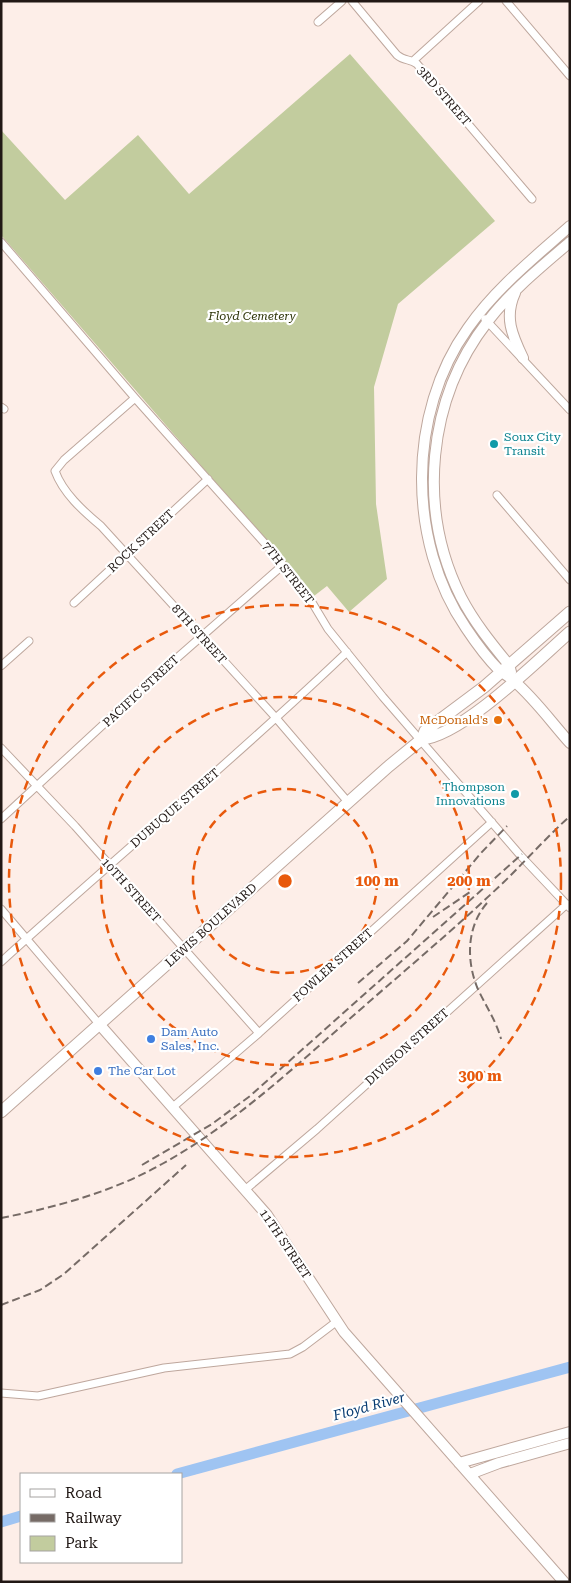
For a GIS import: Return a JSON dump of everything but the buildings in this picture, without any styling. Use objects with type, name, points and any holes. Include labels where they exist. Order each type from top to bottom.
[{"type":"main road","points":[[505,668],[465,626],[452,604],[434,560],[422,495],[424,449],[436,393],[454,350],[478,314],[514,276],[570,226]]},
{"type":"main road","points":[[561,234],[569,243],[517,289],[488,321],[464,356],[442,412],[435,455],[434,500],[444,550],[461,596],[514,681],[570,743]]},
{"type":"main road","points":[[517,289],[509,310],[509,322],[523,358]]},
{"type":"main road","name":"LEWIS BOULEVARD","points":[[1,1112],[185,950],[348,802],[422,739],[425,731],[505,668],[570,612]]},
{"type":"main road","name":"LEWIS BOULEVARD","points":[[422,739],[434,738],[466,719],[514,681],[570,632]]},
{"type":"main road","name":"11TH STREET","points":[[100,1025],[246,1189],[283,1238],[336,1322],[564,1582]]},
{"type":"main road","points":[[459,1463],[570,1432]]},
{"type":"main road","points":[[470,1474],[499,1463],[570,1443]]},
{"type":"street","points":[[318,22],[342,1]]},
{"type":"street","name":"3RD STREET","points":[[352,1],[403,60],[413,61],[532,199]]},
{"type":"street","points":[[413,61],[479,1]]},
{"type":"street","points":[[506,1],[570,76]]},
{"type":"street","name":"7TH STREET","points":[[1,242],[135,398],[283,565],[307,594],[328,629],[347,652],[492,822],[568,906]]},
{"type":"street","points":[[478,314],[488,321],[570,410]]},
{"type":"street","name":"8TH STREET","points":[[135,398],[59,466],[56,471],[59,480],[68,493],[276,718],[348,802]]},
{"type":"street","name":"ROCK STREET","points":[[74,603],[208,479]]},
{"type":"street","points":[[497,495],[570,580]]},
{"type":"street","name":"PACIFIC STREET","points":[[1,819],[38,787],[145,686],[283,565]]},
{"type":"street","points":[[1,666],[29,641]]},
{"type":"street","name":"DUBUQUE STREET","points":[[1,962],[109,865],[187,799],[347,652]]},
{"type":"street","name":"10TH STREET","points":[[1,748],[109,865],[259,1033]]},
{"type":"street","name":"FOWLER STREET","points":[[173,1107],[259,1033],[492,822]]},
{"type":"street","name":"DIVISION STREET","points":[[246,1189],[568,906]]},
{"type":"street","name":"11TH STREET","points":[[1,909],[100,1025]]},
{"type":"street","points":[[1,1393],[34,1397],[164,1368],[290,1354],[304,1347],[336,1322]]},
{"type":"green space","name":"Floyd Cemetery","points":[[350,54],[495,221],[398,304],[374,387],[376,504],[387,579],[349,612],[327,586],[314,596],[1,235],[1,130],[65,200],[138,135],[189,194]]},
{"type":"waterway","name":"Floyd River","points":[[181,1473],[570,1367]]},
{"type":"waterway","name":"Floyd River","points":[[1,1522],[20,1516]]},
{"type":"railway","points":[[1,1218],[43,1209],[124,1183],[162,1164],[209,1135],[273,1085],[444,936],[487,898],[570,816]]},
{"type":"railway","points":[[358,983],[407,941],[481,853],[507,826]]},
{"type":"railway","points":[[142,1165],[212,1124],[250,1096],[522,854]]},
{"type":"railway","points":[[433,917],[470,892]]},
{"type":"railway","points":[[487,903],[480,912],[472,932],[470,943],[471,965],[477,987],[501,1039]]},
{"type":"railway","points":[[1,1305],[40,1290],[64,1274],[186,1165]]},
{"type":"place","name":"Soux City Transit","points":[[494,444]]},
{"type":"place","name":"McDonald's","points":[[498,720]]},
{"type":"place","name":"Thompson Innovations","points":[[515,794]]},
{"type":"place","name":"Dam Auto Sales, Inc.","points":[[151,1039]]},
{"type":"place","name":"The Car Lot","points":[[98,1071]]}]
